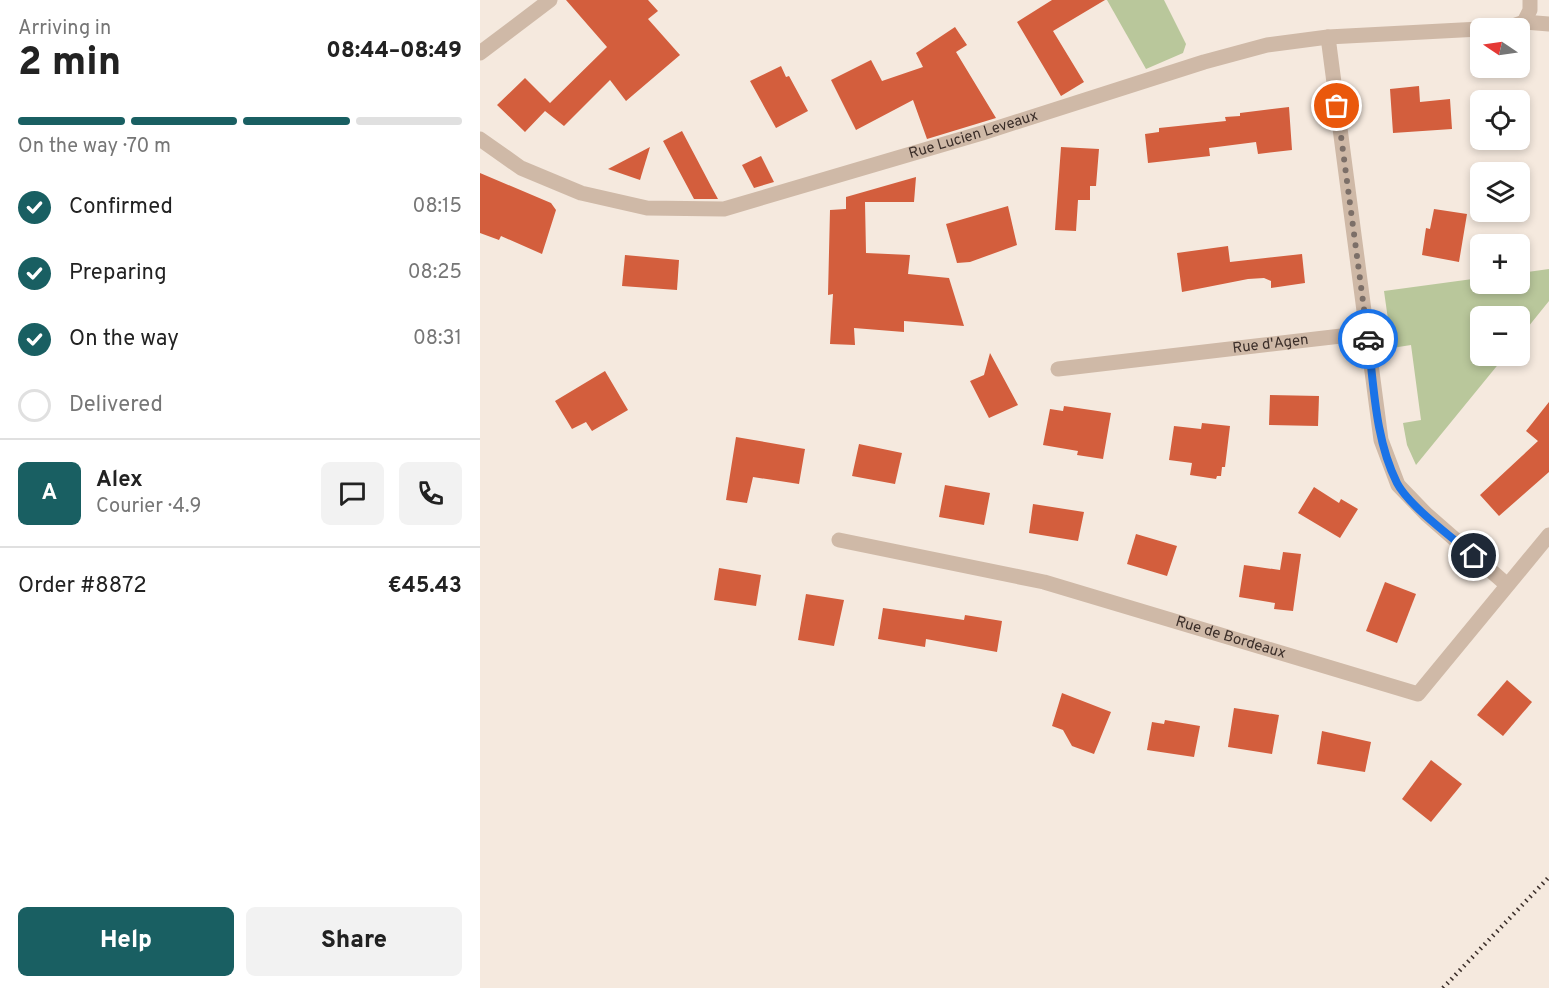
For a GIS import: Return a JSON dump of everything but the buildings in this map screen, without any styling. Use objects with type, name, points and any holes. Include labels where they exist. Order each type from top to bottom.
[{"type":"street","points":[[480,53],[549,0]]},
{"type":"street","points":[[1526,18],[1530,10],[1530,0]]},
{"type":"street","points":[[1530,22],[1549,24]]},
{"type":"street","name":"Rue Lucien Leveaux","points":[[480,139],[521,168],[580,193],[646,208],[724,209],[982,133],[1204,62],[1267,45],[1328,37],[1470,30]]},
{"type":"street","points":[[1328,37],[1381,440],[1398,485],[1425,514],[1506,584]]},
{"type":"street","name":"Rue d'Agen","points":[[1058,369],[1367,333]]},
{"type":"street","name":"Rue de Bordeaux","points":[[839,540],[1044,582],[1418,694],[1506,584],[1549,535]]},
{"type":"green space","points":[[1107,0],[1164,0],[1186,44],[1183,53],[1146,69]]},
{"type":"green space","points":[[1549,269],[1549,301],[1530,325],[1530,306],[1470,306],[1470,366],[1497,366],[1416,465],[1407,445],[1403,423],[1421,420],[1411,345],[1392,348],[1384,291],[1470,279],[1470,294],[1530,294],[1530,272]]},
{"type":"railway","points":[[1443,988],[1549,877]]},
{"type":"way so far","points":[[1337,106],[1368,339]]},
{"type":"route","points":[[1368,339],[1381,440],[1398,485],[1425,514],[1474,556]]}]
